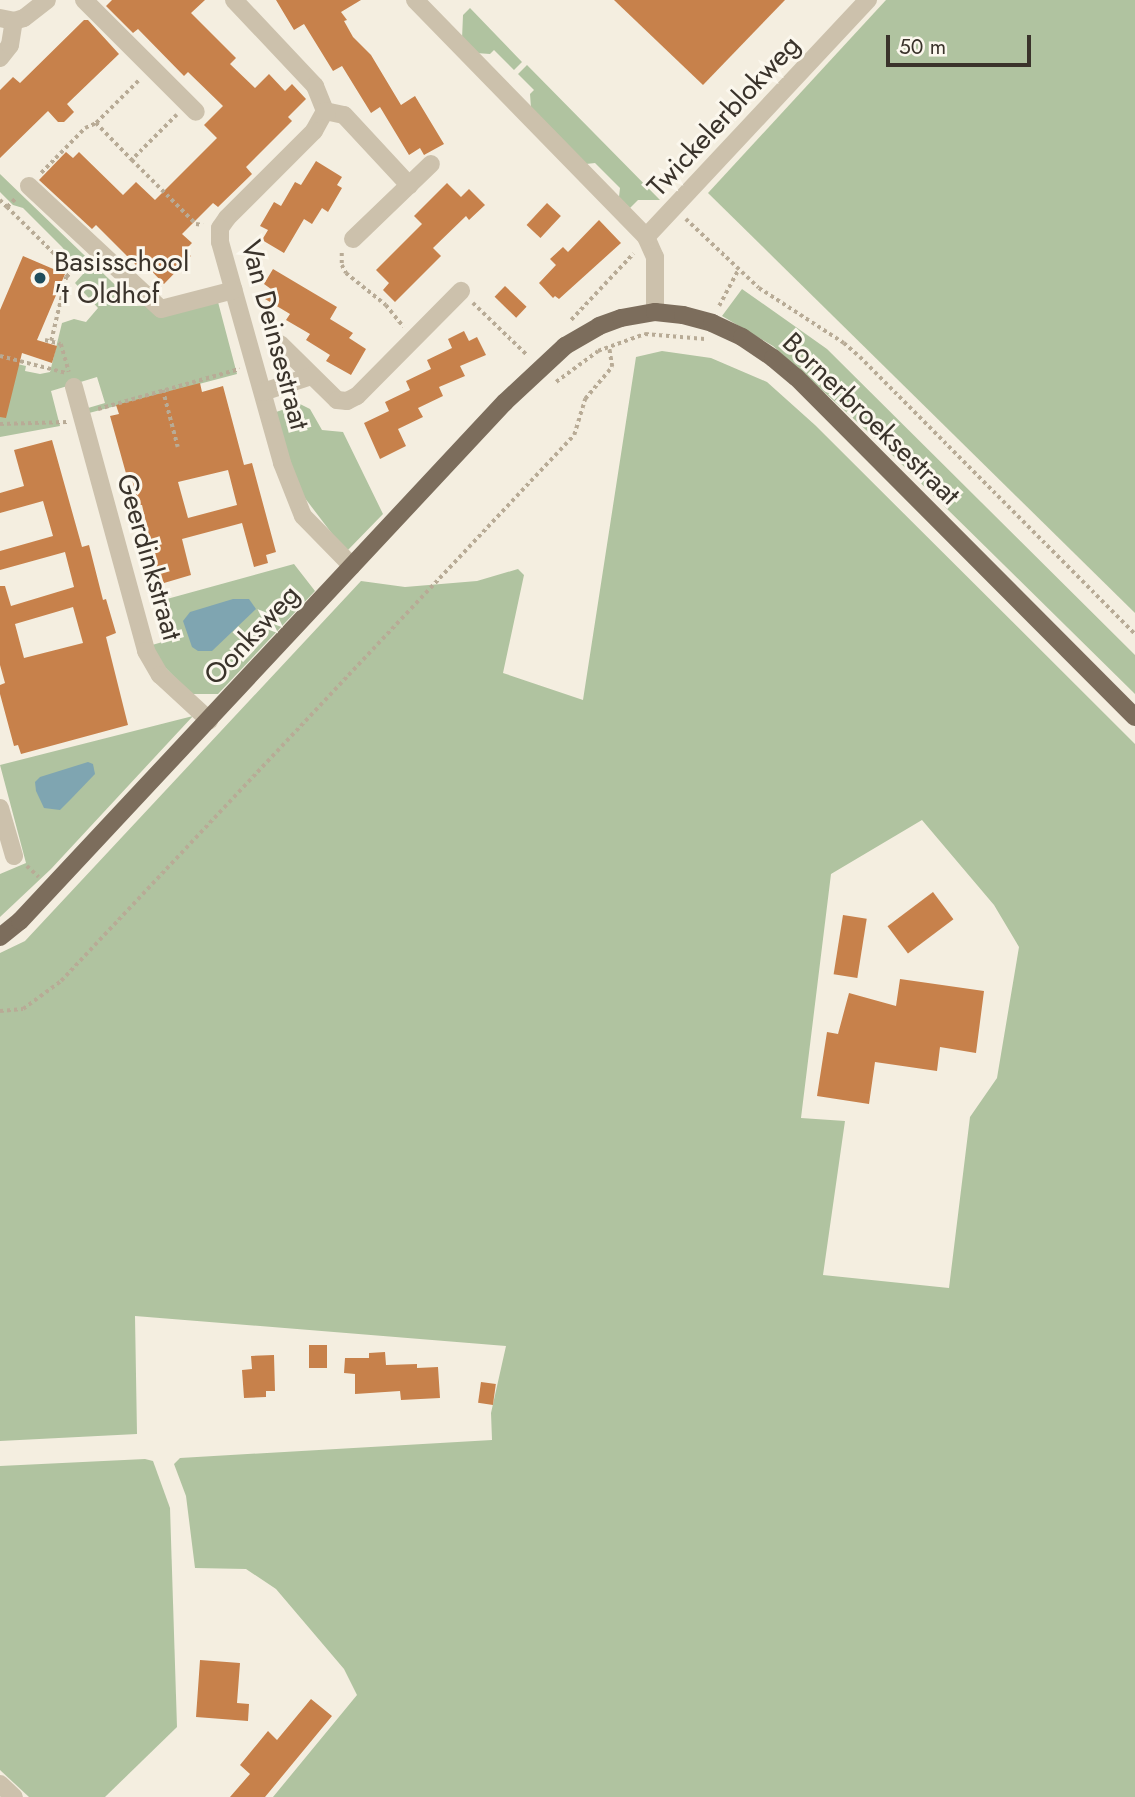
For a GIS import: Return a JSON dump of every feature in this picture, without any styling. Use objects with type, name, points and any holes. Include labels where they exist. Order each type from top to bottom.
[{"type":"main road","name":"Oonksweg","points":[[0,937],[50,888],[540,367],[565,346],[599,326],[621,318],[655,312]]},
{"type":"main road","name":"Bornerbroeksestraat","points":[[655,312],[712,323],[743,337],[796,377],[1135,717]]},
{"type":"street","points":[[0,58],[10,45],[7,19],[32,15],[47,0]]},
{"type":"street","points":[[84,0],[192,108]]},
{"type":"street","points":[[234,0],[315,86],[325,111],[344,115],[408,185]]},
{"type":"street","points":[[415,0],[646,237],[655,257],[655,312]]},
{"type":"street","name":"Twickelerblokweg","points":[[646,237],[868,0]]},
{"type":"street","name":"Van Deinsestraat","points":[[325,111],[314,131],[220,228],[220,242],[282,463],[303,516],[352,566]]},
{"type":"street","points":[[353,239],[431,164]]},
{"type":"street","points":[[29,186],[161,310],[234,290]]},
{"type":"street","points":[[280,344],[337,400],[347,401],[357,396],[461,291]]},
{"type":"street","points":[[262,392],[311,376]]},
{"type":"street","name":"Geerdinkstraat","points":[[74,387],[146,651],[160,675],[209,720]]},
{"type":"street","points":[[0,808],[14,856]]},
{"type":"street","points":[[0,1784],[14,1797]]},
{"type":"path","points":[[29,186],[85,128],[96,123],[152,68]]},
{"type":"path","points":[[132,160],[192,108]]},
{"type":"path","points":[[96,123],[196,224],[220,228]]},
{"type":"path","points":[[7,207],[72,271],[66,277],[51,341]]},
{"type":"path","name":"Bornerbroeksestraat","points":[[674,208],[738,271],[845,343],[1135,635]]},
{"type":"path","points":[[565,327],[646,237]]},
{"type":"path","points":[[353,239],[341,254],[346,273],[386,305],[416,337]]},
{"type":"path","points":[[461,291],[540,367]]},
{"type":"path","points":[[0,356],[70,374],[61,344],[45,340]]},
{"type":"path","points":[[0,1011],[23,1009],[61,981],[574,435],[585,399],[612,367],[609,348]]},
{"type":"path","points":[[0,424],[63,423],[163,390],[255,365]]},
{"type":"path","points":[[163,390],[178,447]]},
{"type":"path","points":[[14,856],[50,888]]},
{"type":"green space","points":[[886,0],[1135,0],[1135,613],[708,193]]},
{"type":"green space","points":[[470,8],[522,62],[514,70],[494,50],[490,54],[476,53],[462,39],[463,15]]},
{"type":"green space","points":[[527,65],[660,200],[638,200],[630,208],[619,197],[620,188],[595,163],[586,164],[531,108],[530,94],[534,90],[518,74]]},
{"type":"green space","points":[[0,174],[137,306],[218,302],[237,374],[89,413],[88,408],[105,403],[97,377],[51,391],[60,426],[0,437],[0,360],[26,366],[25,371],[40,374],[50,372],[62,323],[74,319],[86,322],[98,308],[75,283],[84,273],[23,208],[13,205],[0,192]]},
{"type":"green space","points":[[742,289],[827,349],[1135,655],[1135,694],[876,439],[773,346],[722,316]]},
{"type":"green space","points":[[662,351],[711,358],[767,382],[815,425],[1135,744],[1135,1797],[273,1797],[357,1695],[344,1669],[276,1589],[246,1569],[195,1568],[186,1496],[174,1464],[180,1458],[492,1440],[491,1413],[506,1346],[135,1316],[137,1434],[0,1441],[0,953],[25,941],[361,581],[405,587],[477,581],[518,569],[524,575],[503,673],[583,700],[636,357]],"holes":[[[922,820],[994,905],[1019,947],[997,1078],[970,1117],[949,1288],[823,1275],[845,1121],[801,1118],[831,874]]]},
{"type":"green space","points":[[300,404],[310,409],[322,430],[343,432],[383,514],[346,552],[298,489],[270,414]]},
{"type":"green space","points":[[294,564],[315,591],[218,694],[191,694],[157,659],[152,645],[166,641],[156,602]]},
{"type":"green space","points":[[193,716],[51,869],[0,917],[0,874],[26,863],[0,765]]},
{"type":"green space","points":[[145,1459],[153,1461],[170,1508],[177,1727],[105,1797],[29,1797],[0,1770],[0,1466]]},
{"type":"water","points":[[233,599],[249,599],[256,609],[212,651],[198,651],[192,647],[183,621],[190,612]]},
{"type":"water","points":[[88,762],[93,764],[95,774],[60,810],[44,808],[35,782],[40,777]]},
{"type":"building","points":[[112,0],[205,0],[191,13],[236,58],[230,64],[255,88],[269,74],[285,91],[292,84],[306,99],[288,117],[292,121],[246,167],[252,174],[218,207],[213,203],[182,234],[192,243],[185,250],[191,256],[164,284],[141,260],[136,265],[96,225],[92,229],[39,180],[66,152],[73,158],[79,152],[123,195],[136,182],[155,200],[217,138],[204,125],[223,106],[188,72],[184,76],[138,29],[133,33],[106,6]]},
{"type":"building","points":[[276,0],[361,0],[341,12],[353,37],[371,55],[401,105],[415,96],[444,144],[424,155],[420,148],[409,155],[380,107],[371,113],[342,66],[333,71],[304,24],[294,30]]},
{"type":"building","points":[[614,0],[785,0],[703,85]]},
{"type":"building","points":[[84,20],[88,20],[119,54],[67,104],[74,112],[64,122],[58,122],[48,111],[0,158],[0,90],[13,77],[20,83]]},
{"type":"building","points":[[316,161],[342,177],[337,185],[342,188],[328,212],[322,208],[312,224],[304,219],[284,253],[262,240],[268,230],[260,226],[274,202],[281,206],[295,182],[301,185]]},
{"type":"building","points":[[447,183],[461,197],[469,189],[485,205],[469,220],[466,216],[433,248],[441,256],[395,302],[383,290],[389,283],[376,270],[422,224],[414,216]]},
{"type":"building","points":[[547,203],[561,216],[540,238],[527,225]]},
{"type":"building","points":[[599,220],[621,243],[559,299],[555,296],[553,298],[539,283],[556,265],[550,259],[563,247],[568,252]]},
{"type":"building","points":[[23,256],[65,274],[37,340],[57,346],[52,363],[22,353],[6,418],[0,417],[0,310]]},
{"type":"building","points":[[273,269],[337,307],[330,319],[353,333],[349,338],[366,349],[351,375],[326,361],[330,355],[306,340],[310,334],[286,320],[290,314],[265,299],[271,289],[264,284]]},
{"type":"building","points":[[505,286],[527,307],[516,318],[495,297]]},
{"type":"building","points":[[464,331],[469,341],[477,337],[486,355],[460,366],[465,376],[439,387],[443,396],[418,408],[423,417],[398,429],[406,446],[380,459],[364,423],[389,411],[385,402],[410,390],[406,381],[431,369],[427,360],[452,348],[448,339]]},
{"type":"building","points":[[200,383],[202,392],[223,386],[244,465],[252,463],[276,552],[266,555],[268,563],[254,567],[242,523],[182,539],[191,575],[160,582],[142,505],[139,505],[131,476],[127,477],[110,416],[119,414],[116,405]],"holes":[[[228,470],[237,505],[188,518],[178,482]]]},
{"type":"building","points":[[52,440],[82,547],[89,545],[103,600],[106,599],[116,633],[106,637],[128,725],[21,754],[18,745],[14,746],[0,694],[0,685],[5,683],[0,665],[0,586],[5,586],[11,606],[74,587],[65,552],[0,570],[0,551],[53,536],[43,501],[0,513],[0,493],[24,486],[14,450]],"holes":[[[73,607],[83,643],[24,658],[15,624]]]},
{"type":"building","points":[[933,892],[953,919],[908,953],[887,926]]},
{"type":"building","points":[[843,915],[867,919],[857,978],[834,974]]},
{"type":"building","points":[[900,979],[984,991],[976,1053],[940,1047],[937,1071],[875,1062],[869,1104],[817,1096],[827,1032],[838,1034],[849,993],[896,1006]]},
{"type":"building","points":[[309,1345],[327,1345],[327,1368],[309,1368]]},
{"type":"building","points":[[385,1352],[386,1365],[417,1364],[417,1368],[438,1367],[440,1398],[401,1400],[400,1391],[355,1394],[355,1374],[344,1373],[345,1358],[369,1358],[369,1353]]},
{"type":"building","points":[[274,1355],[275,1391],[266,1391],[266,1397],[244,1398],[242,1370],[252,1369],[251,1356]]},
{"type":"building","points":[[481,1382],[496,1384],[493,1405],[478,1403]]},
{"type":"building","points":[[200,1660],[240,1663],[237,1703],[249,1704],[248,1721],[196,1717]]},
{"type":"building","points":[[311,1699],[332,1716],[265,1797],[230,1797],[250,1774],[240,1765],[268,1731],[277,1740]]},
{"type":"place","name":"Basisschool 't Oldhof","points":[[40,278]]}]
